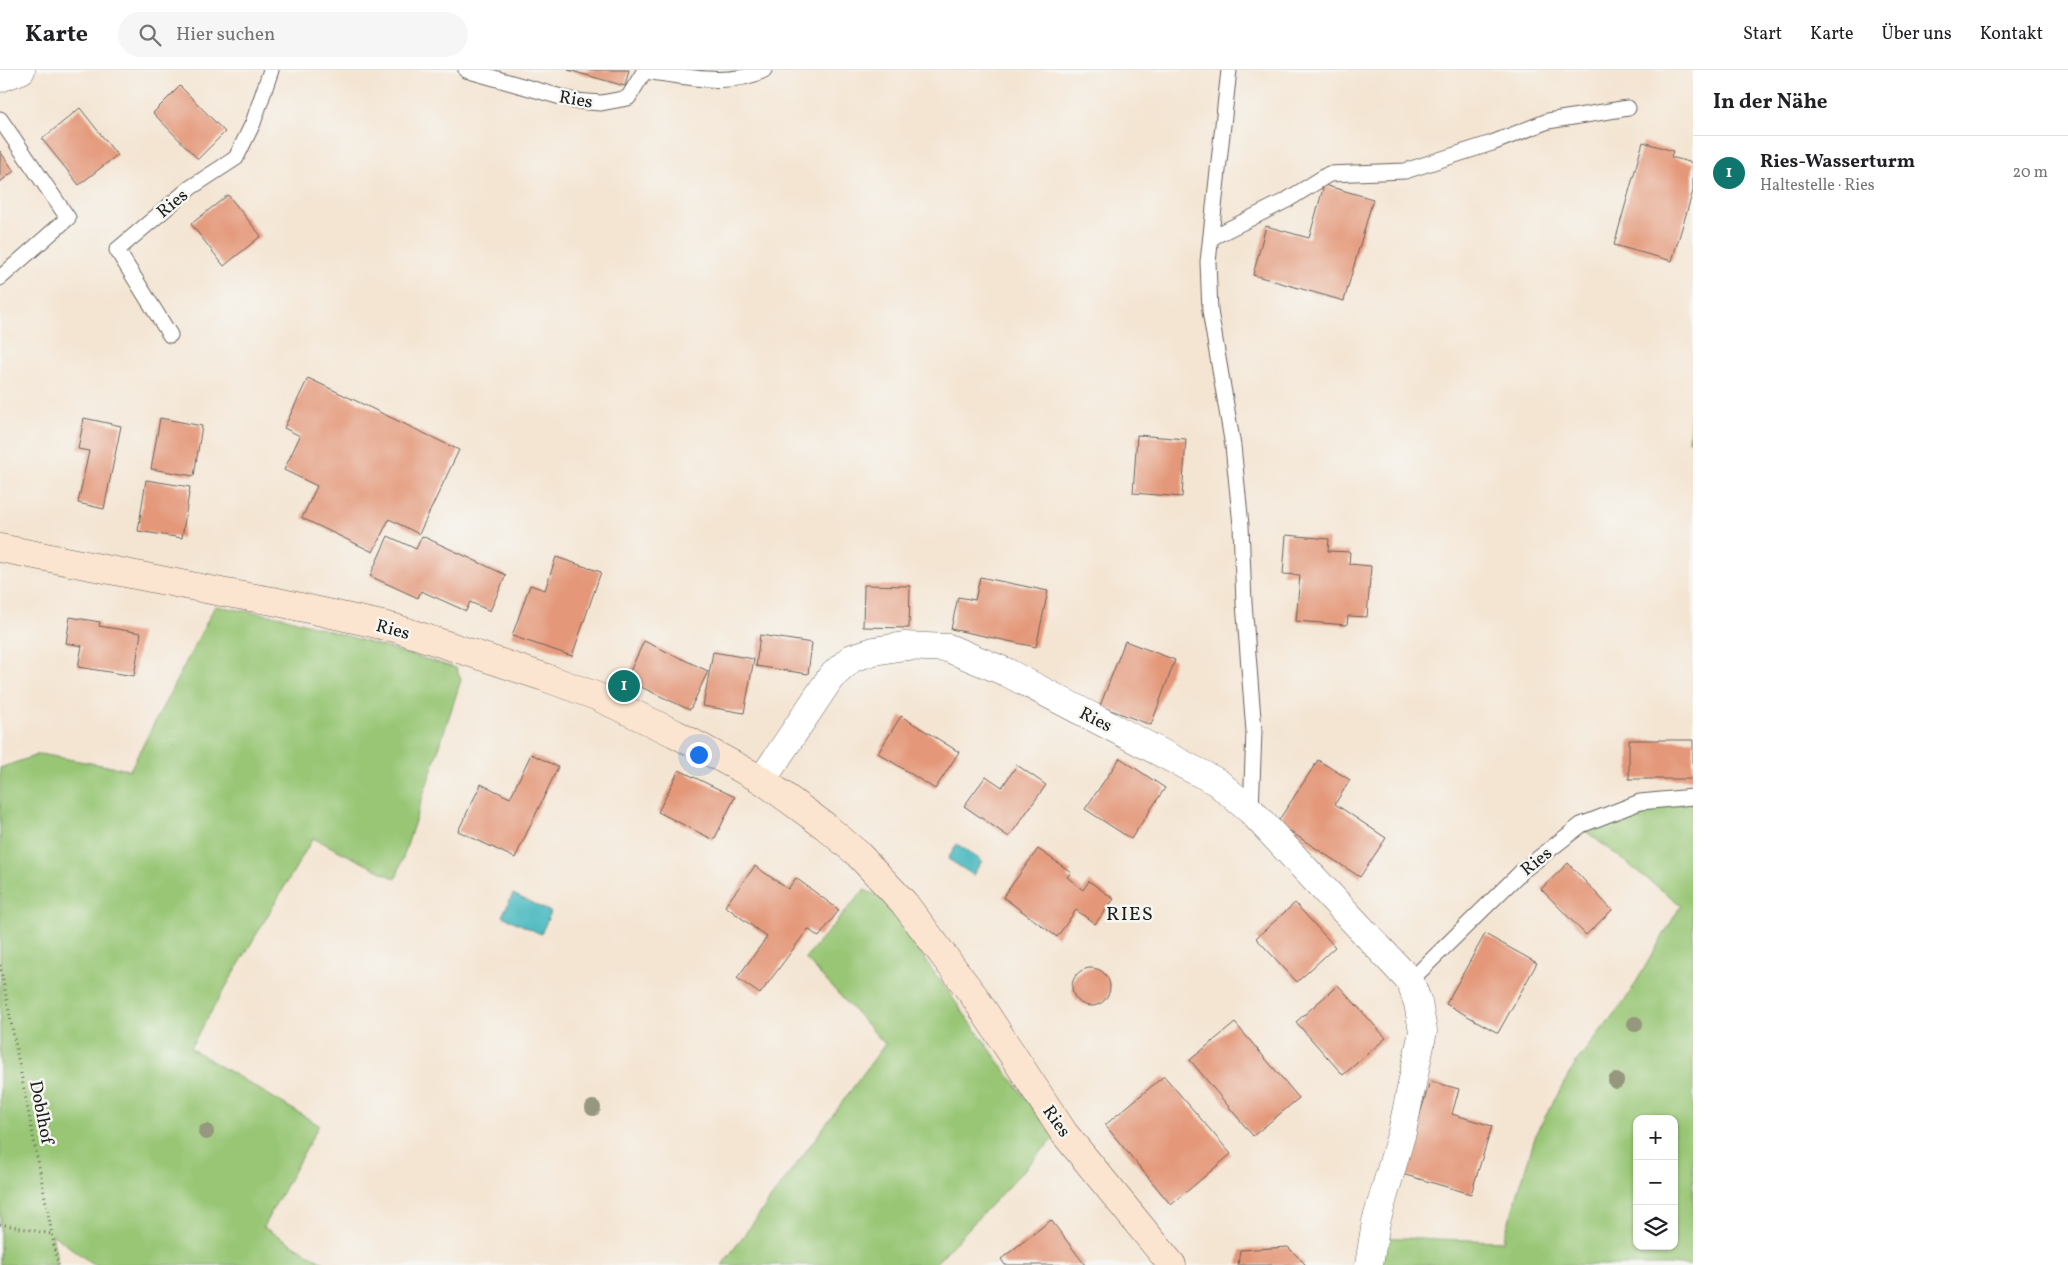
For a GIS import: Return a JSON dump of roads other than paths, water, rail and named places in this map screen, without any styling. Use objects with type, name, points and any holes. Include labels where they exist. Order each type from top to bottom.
[{"type":"street","points":[[0,78],[21,70]]},
{"type":"street","name":"Ries","points":[[0,548],[273,601],[395,628],[544,676],[596,696],[674,733],[762,780],[825,826],[856,853],[904,903],[974,996],[1064,1133],[1172,1265]]},
{"type":"street","name":"Ries","points":[[762,780],[831,676],[852,658],[874,651],[904,646],[948,648],[1006,672],[1217,782],[1250,811],[1410,981],[1418,1003],[1423,1031],[1402,1132],[1376,1222],[1370,1265]]},
{"type":"lane","name":"Ries","points":[[170,335],[116,250],[190,188],[236,158],[253,122],[270,70]]},
{"type":"lane","name":"Ries","points":[[466,70],[575,101],[601,103],[628,98],[645,70],[696,78],[729,79],[748,76],[764,70]]},
{"type":"lane","points":[[1229,70],[1208,262],[1210,311],[1233,446],[1242,525],[1244,603],[1254,731],[1250,811]]},
{"type":"lane","points":[[1211,238],[1287,200],[1329,174],[1405,171],[1492,143],[1548,121],[1628,108]]},
{"type":"lane","points":[[0,119],[68,218],[0,278]]},
{"type":"lane","name":"Ries","points":[[1410,981],[1521,872],[1581,825],[1640,802],[1693,796]]},
{"type":"water","points":[[957,844],[982,861],[973,875],[948,859]]},
{"type":"water","points":[[513,894],[551,912],[541,934],[502,916]]},
{"type":"place","name":"Ries-Wasserturm","points":[[624,686]]},
{"type":"district","name":"RIES","points":[[1130,913]]}]
